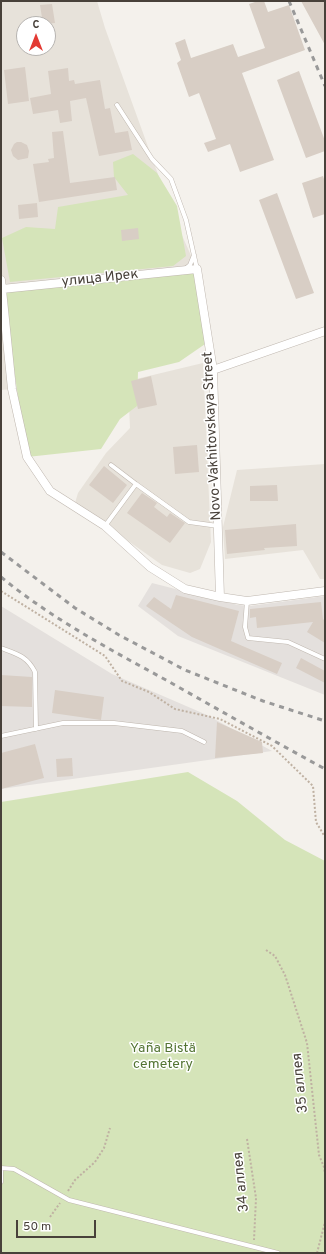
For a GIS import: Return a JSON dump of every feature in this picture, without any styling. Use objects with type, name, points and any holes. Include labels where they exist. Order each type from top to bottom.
[{"type":"street","name":"улица Ирек","points":[[2,289],[197,269]]},
{"type":"street","name":"Novo-Vakhitovskaya Street","points":[[197,269],[213,370],[220,597]]},
{"type":"street","points":[[1,280],[12,389],[27,457],[50,491],[105,526],[150,568],[185,589],[220,597],[247,601],[325,591]]},
{"type":"street","points":[[213,370],[325,332]]},
{"type":"lane","name":"Novo-Vakhitovskaya Street","points":[[117,105],[152,159],[171,179],[186,220],[197,269]]},
{"type":"lane","points":[[183,270],[190,264],[194,254]]},
{"type":"lane","points":[[111,465],[189,522],[218,526]]},
{"type":"lane","points":[[105,526],[136,484]]},
{"type":"lane","points":[[247,601],[245,627],[248,638],[288,642],[325,660]]},
{"type":"lane","points":[[1,648],[22,656],[31,664],[35,672],[36,729]]},
{"type":"lane","points":[[1,736],[63,724],[114,723],[182,731],[204,742]]},
{"type":"lane","points":[[1,1168],[14,1169],[69,1200],[278,1253]]},
{"type":"lane","points":[[1,1171],[1,1182]]},
{"type":"path","points":[[1,592],[105,656],[122,681],[149,692],[175,710],[220,719],[272,746],[313,786],[316,822],[325,837]]},
{"type":"path","name":"35 аллея","points":[[266,950],[275,956],[285,975],[307,1043],[319,1154],[325,1174]]},
{"type":"path","points":[[50,1218],[75,1180],[95,1162],[104,1148],[110,1128]]},
{"type":"path","name":"34 аллея","points":[[247,1139],[256,1198],[254,1247]]},
{"type":"path","points":[[317,1253],[325,1222]]},
{"type":"shaded area","points":[[1,1],[97,1],[105,28],[172,213],[197,269],[2,289],[12,389],[1,390]]},
{"type":"shaded area","points":[[203,363],[211,542],[200,569],[190,573],[162,565],[75,503],[78,493],[106,453],[130,428],[128,381]]},
{"type":"shaded area","points":[[325,464],[325,579],[320,579],[303,550],[225,559],[223,527],[237,470]]},
{"type":"shaded area","points":[[152,583],[238,605],[250,606],[325,596],[325,695],[178,636],[138,606]]},
{"type":"shaded area","points":[[1,606],[112,674],[207,715],[272,751],[1,789]]},
{"type":"green space","points":[[133,154],[157,173],[177,206],[186,256],[173,266],[10,282],[2,238],[26,227],[55,229],[58,207],[128,195],[114,177],[113,162]]},
{"type":"green space","points":[[197,269],[208,342],[179,362],[138,372],[137,406],[120,419],[101,449],[27,457],[2,289]]},
{"type":"green space","name":"Yaña Bistä cemetery","points":[[188,772],[237,801],[285,840],[325,861],[325,1253],[1,1253],[1,802]]},
{"type":"building","points":[[264,1],[268,12],[289,5],[305,50],[242,73],[274,160],[240,172],[230,144],[208,152],[204,143],[216,139],[199,93],[189,97],[177,63],[181,60],[175,43],[185,39],[191,58],[233,44],[238,57],[265,48],[249,4]]},
{"type":"building","points":[[301,1],[325,1],[325,45]]},
{"type":"building","points":[[52,4],[54,16],[42,16],[40,5]]},
{"type":"building","points":[[25,67],[29,101],[8,104],[4,70]]},
{"type":"building","points":[[68,68],[69,81],[74,80],[75,84],[100,80],[105,109],[110,108],[115,133],[128,131],[132,150],[99,156],[86,98],[70,101],[72,121],[60,123],[58,110],[33,114],[30,98],[51,94],[48,71]]},
{"type":"building","points":[[299,71],[325,141],[325,151],[306,158],[277,80]]},
{"type":"building","points":[[63,131],[70,183],[115,177],[117,190],[39,202],[33,164],[49,162],[48,159],[54,158],[52,132]]},
{"type":"building","points":[[17,142],[27,145],[29,151],[28,158],[18,160],[13,156],[11,150]]},
{"type":"building","points":[[323,176],[325,182],[325,214],[313,218],[302,183]]},
{"type":"building","points":[[277,193],[314,293],[296,299],[259,200]]},
{"type":"building","points":[[37,203],[38,217],[19,219],[18,205]]},
{"type":"building","points":[[138,228],[139,239],[122,241],[121,230]]},
{"type":"building","points":[[151,376],[157,405],[138,409],[131,381]]},
{"type":"building","points":[[197,445],[199,472],[175,474],[173,447]]},
{"type":"building","points":[[104,466],[127,485],[113,503],[89,485]]},
{"type":"building","points":[[277,485],[278,501],[250,501],[250,486]]},
{"type":"building","points":[[142,493],[157,503],[154,507],[167,517],[170,513],[185,523],[170,543],[127,513]]},
{"type":"building","points":[[296,524],[297,546],[264,548],[265,550],[227,554],[225,530]]},
{"type":"building","points":[[176,595],[239,611],[231,641],[282,663],[277,674],[192,637],[146,606],[154,597],[171,609]]},
{"type":"building","points":[[321,602],[323,619],[325,621],[325,643],[307,632],[313,622],[257,628],[256,617],[250,618],[250,609]]},
{"type":"building","points":[[301,658],[325,671],[325,683],[296,668]]},
{"type":"building","points":[[1,675],[32,677],[32,707],[1,706]]},
{"type":"building","points":[[55,690],[104,697],[101,720],[52,713]]},
{"type":"building","points":[[217,722],[262,742],[263,753],[215,758]]},
{"type":"building","points":[[35,744],[44,778],[1,789],[1,753]]},
{"type":"building","points":[[72,758],[73,776],[57,777],[56,759]]},
{"type":"railway","points":[[289,1],[325,86]]},
{"type":"railway","points":[[1,552],[75,608],[119,635],[185,670],[263,701],[325,721]]},
{"type":"railway","points":[[1,577],[40,606],[123,657],[325,769]]}]
